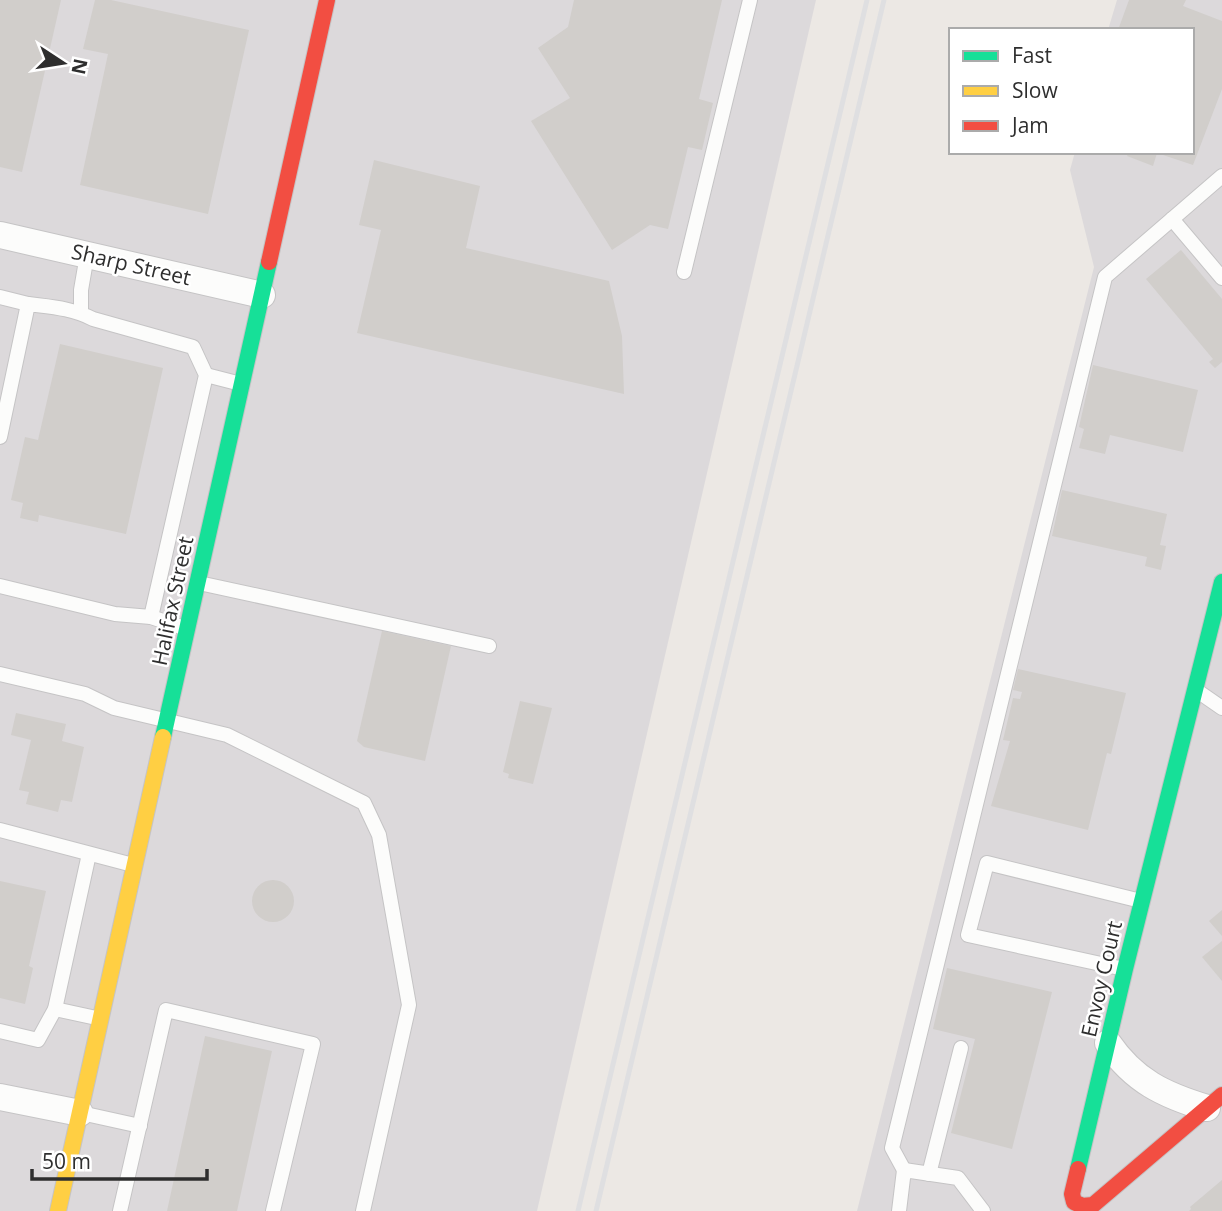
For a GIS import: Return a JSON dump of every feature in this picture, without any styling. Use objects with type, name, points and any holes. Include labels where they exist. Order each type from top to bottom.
[{"type":"street","name":"Halifax Street","points":[[58,1211],[327,0]]},
{"type":"street","name":"Sharp Street","points":[[0,235],[261,295]]},
{"type":"street","name":"Envoy Court","points":[[1214,1102],[1093,1205],[1069,1207],[1222,582]]},
{"type":"street","points":[[1108,1043],[1132,1073],[1179,1099],[1214,1102]]},
{"type":"street","points":[[0,1097],[80,1113]]},
{"type":"lane","points":[[684,272],[750,0]]},
{"type":"lane","points":[[899,1211],[904,1170],[892,1148],[1105,277],[1222,176]]},
{"type":"lane","points":[[1172,219],[1222,278]]},
{"type":"lane","points":[[81,313],[81,290],[87,256]]},
{"type":"lane","points":[[0,297],[81,313],[93,319],[193,347],[206,375],[150,617]]},
{"type":"lane","points":[[0,437],[28,304]]},
{"type":"lane","points":[[206,375],[241,384]]},
{"type":"lane","points":[[198,583],[489,646]]},
{"type":"lane","points":[[0,586],[115,614],[150,617],[188,630]]},
{"type":"lane","points":[[0,674],[85,694],[114,708],[228,735],[363,803],[379,835],[409,1005],[363,1211]]},
{"type":"lane","points":[[1195,689],[1222,708]]},
{"type":"lane","points":[[0,830],[134,865]]},
{"type":"lane","points":[[0,1031],[38,1040],[55,1009],[89,854]]},
{"type":"lane","points":[[1125,970],[968,935],[987,863],[1142,901]]},
{"type":"lane","points":[[55,1009],[101,1019]]},
{"type":"lane","points":[[120,1211],[166,1010],[313,1044],[273,1211]]},
{"type":"lane","points":[[929,1174],[961,1048]]},
{"type":"lane","points":[[80,1113],[140,1126]]},
{"type":"lane","points":[[904,1170],[958,1178],[984,1211]]},
{"type":"shaded area","points":[[0,0],[816,0],[537,1211],[0,1211]]},
{"type":"shaded area","points":[[1117,0],[1222,0],[1222,1211],[857,1211],[1094,267],[1070,170],[1074,154],[1194,154],[1194,28],[1109,28]]},
{"type":"building","points":[[0,0],[61,0],[22,172],[0,167]]},
{"type":"building","points":[[95,0],[111,0],[249,30],[208,214],[80,185],[108,54],[83,49]]},
{"type":"building","points":[[574,0],[722,0],[699,99],[713,103],[702,150],[688,147],[668,229],[650,225],[612,250],[531,121],[570,98],[538,48],[568,27]]},
{"type":"building","points":[[1129,0],[1186,0],[1183,6],[1222,21],[1222,89],[1193,165],[1160,154],[1194,154],[1194,28],[1119,28]]},
{"type":"building","points":[[1128,154],[1157,154],[1153,166],[1127,156]]},
{"type":"building","points":[[374,160],[480,186],[466,248],[609,281],[622,336],[624,394],[357,333],[381,230],[359,225]]},
{"type":"building","points":[[1181,250],[1222,299],[1222,362],[1215,368],[1209,362],[1213,359],[1146,279]]},
{"type":"building","points":[[60,344],[163,368],[126,534],[39,515],[38,522],[20,518],[23,503],[11,500],[25,437],[38,440]]},
{"type":"building","points":[[1093,365],[1198,390],[1183,452],[1110,435],[1105,454],[1079,448],[1084,429],[1079,427]]},
{"type":"building","points":[[1062,490],[1167,514],[1160,545],[1166,546],[1161,570],[1145,566],[1147,557],[1052,536]]},
{"type":"building","points":[[382,631],[451,646],[425,761],[364,747],[357,741]]},
{"type":"building","points":[[1018,669],[1126,693],[1111,754],[1107,753],[1088,830],[991,806],[1010,741],[1003,740],[1013,698],[1020,699],[1022,692],[1013,690]]},
{"type":"building","points":[[520,701],[552,708],[533,784],[508,778],[509,774],[503,772]]},
{"type":"building","points":[[16,713],[66,724],[62,741],[84,747],[72,802],[61,800],[58,812],[26,804],[29,792],[19,790],[31,740],[11,735]]},
{"type":"building","points":[[273,880],[288,886],[294,901],[288,916],[273,922],[258,916],[252,901],[258,886]]},
{"type":"building","points":[[0,881],[46,891],[29,966],[33,968],[25,1004],[0,998]]},
{"type":"building","points":[[1222,910],[1222,936],[1209,921]]},
{"type":"building","points":[[1222,941],[1222,981],[1202,957]]},
{"type":"building","points":[[947,968],[1052,992],[1012,1149],[951,1133],[975,1039],[933,1029]]},
{"type":"building","points":[[205,1036],[272,1051],[237,1211],[167,1211]]},
{"type":"building","points":[[1222,1180],[1222,1211],[1189,1211],[1190,1207]]},
{"type":"railway","points":[[578,1211],[867,0]]},
{"type":"railway","points":[[596,1211],[884,0]]},
{"type":"traffic: fast","points":[[163,737],[269,262]]},
{"type":"traffic: fast","points":[[1078,1169],[1222,582]]},
{"type":"traffic: slow","points":[[58,1211],[163,737]]},
{"type":"traffic: jam","points":[[269,262],[327,0]]},
{"type":"traffic: jam","points":[[1078,1169],[1072,1194],[1074,1202],[1082,1206],[1093,1205],[1222,1095]]}]
